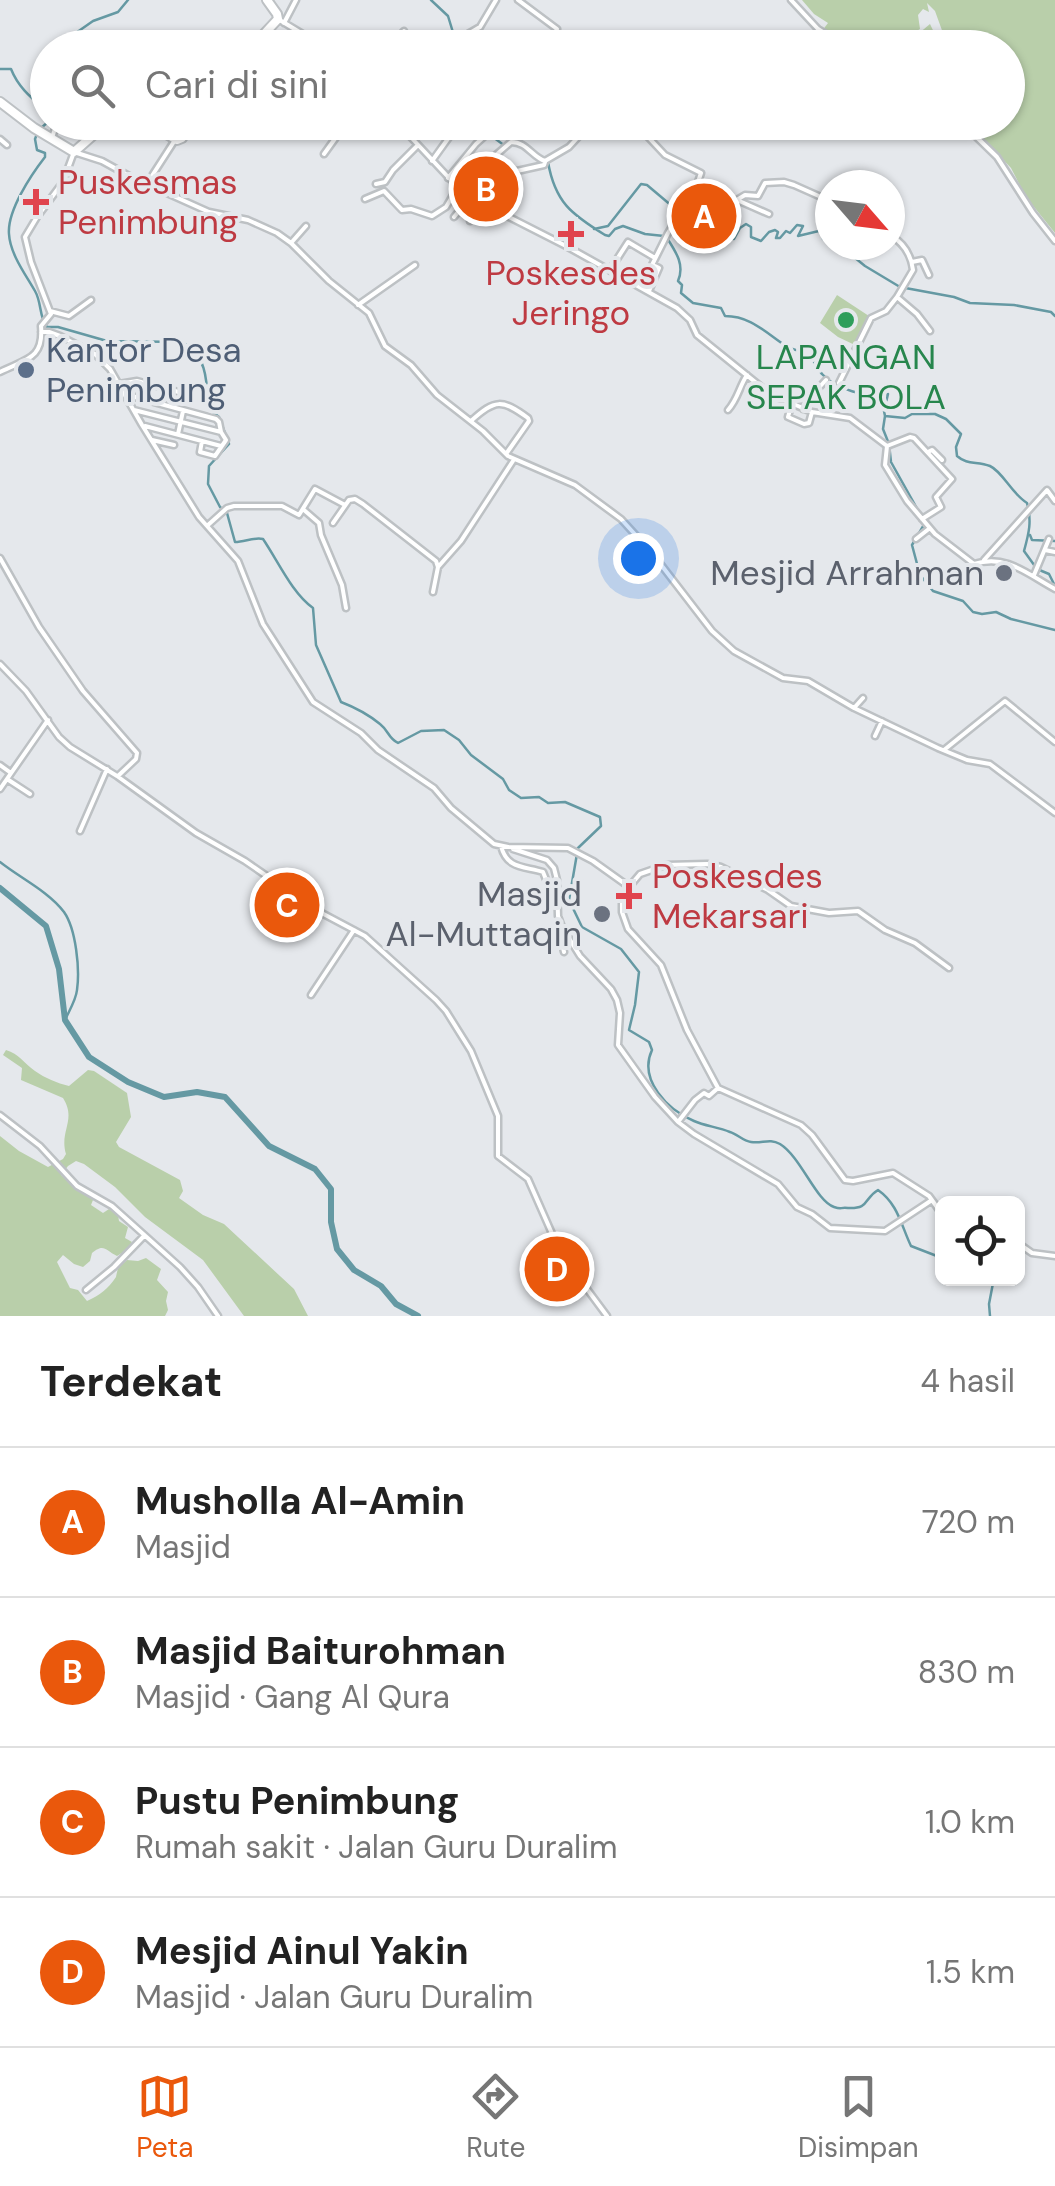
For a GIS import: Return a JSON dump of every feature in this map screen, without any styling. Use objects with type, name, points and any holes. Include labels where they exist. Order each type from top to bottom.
[{"type":"street","points":[[266,0],[281,21],[296,30]]},
{"type":"street","points":[[271,30],[296,0]]},
{"type":"street","points":[[475,30],[496,0]]},
{"type":"street","points":[[518,0],[557,30]]},
{"type":"street","points":[[791,0],[818,30]]},
{"type":"street","points":[[0,102],[30,124]]},
{"type":"street","points":[[0,139],[7,145]]},
{"type":"street","points":[[55,140],[209,212],[263,226],[292,243],[318,271],[369,313],[385,346],[415,369],[438,397],[513,460],[576,484],[612,512],[640,539],[712,631],[734,651],[783,678],[806,680],[854,708],[964,759],[993,766],[1055,813]]},
{"type":"street","points":[[0,372],[37,352],[42,340],[41,332],[50,311],[25,237],[61,185],[73,151],[86,140]]},
{"type":"street","points":[[147,182],[175,140]]},
{"type":"street","points":[[324,154],[334,140]]},
{"type":"street","points":[[414,140],[448,178],[505,215],[681,311],[697,335],[770,394],[812,412],[850,418],[891,444]]},
{"type":"street","points":[[432,161],[447,140]]},
{"type":"street","points":[[448,178],[480,140]]},
{"type":"street","points":[[470,221],[484,201],[517,172],[543,166],[576,140]]},
{"type":"street","points":[[641,287],[698,185],[701,172],[664,154],[651,140]]},
{"type":"street","points":[[980,140],[997,157],[1055,242]]},
{"type":"street","points":[[454,218],[496,156],[512,142],[526,146],[546,160]]},
{"type":"street","points":[[376,184],[385,182],[418,146]]},
{"type":"street","points":[[737,200],[745,195],[758,196],[766,183],[784,182],[815,195]]},
{"type":"street","points":[[364,199],[384,192],[402,210],[411,208],[432,216],[446,207],[459,185]]},
{"type":"street","points":[[698,185],[769,214]]},
{"type":"street","points":[[684,208],[714,226],[728,199]]},
{"type":"street","points":[[292,243],[306,226]]},
{"type":"street","points":[[610,270],[628,242],[659,268],[648,292]]},
{"type":"street","points":[[839,383],[872,318],[886,311],[913,270],[905,248]]},
{"type":"street","points":[[912,262],[922,260],[929,275]]},
{"type":"street","points":[[358,305],[415,265]]},
{"type":"street","points":[[897,297],[918,314],[930,332]]},
{"type":"street","points":[[50,311],[69,316],[91,300]]},
{"type":"street","points":[[41,332],[53,332],[107,364],[207,526],[238,561],[263,624],[313,702],[434,788],[451,808],[494,844],[576,851],[630,887]]},
{"type":"street","points":[[728,410],[747,375]]},
{"type":"street","points":[[803,409],[826,380]]},
{"type":"street","points":[[119,384],[137,381],[190,395]]},
{"type":"street","points":[[124,394],[218,420],[226,438],[224,446],[215,456],[201,453],[202,440]]},
{"type":"street","points":[[471,421],[488,406],[500,403],[528,418],[506,454]]},
{"type":"street","points":[[792,404],[790,418],[806,424],[812,412]]},
{"type":"street","points":[[133,410],[221,432]]},
{"type":"street","points":[[178,434],[184,411]]},
{"type":"street","points":[[142,425],[224,446]]},
{"type":"street","points":[[891,444],[912,437],[952,479],[936,497],[940,508],[925,521],[916,539]]},
{"type":"street","points":[[152,440],[174,445]]},
{"type":"street","points":[[891,444],[885,464],[906,501],[947,544],[972,563],[984,560],[1046,490],[1055,502]]},
{"type":"street","points":[[928,452],[932,450],[942,460]]},
{"type":"street","points":[[432,592],[438,568],[513,460]]},
{"type":"street","points":[[207,526],[225,510],[282,506],[298,515],[315,489],[345,505]]},
{"type":"street","points":[[333,523],[352,499],[436,560],[438,568]]},
{"type":"street","points":[[302,509],[319,523],[342,585],[346,608]]},
{"type":"street","points":[[1036,570],[1049,539]]},
{"type":"street","points":[[1045,550],[1055,552]]},
{"type":"street","points":[[0,558],[37,624],[83,691],[136,753],[136,758],[117,776]]},
{"type":"street","points":[[984,560],[1036,570],[1055,589]]},
{"type":"street","points":[[0,664],[66,745],[117,776],[196,834],[372,942],[441,1004],[470,1050],[498,1116],[498,1156],[528,1179],[560,1254],[607,1316]]},
{"type":"street","points":[[854,708],[863,698]]},
{"type":"street","points":[[944,750],[1004,701],[1055,742]]},
{"type":"street","points":[[0,789],[48,720]]},
{"type":"street","points":[[874,736],[882,721]]},
{"type":"street","points":[[0,765],[30,794]]},
{"type":"street","points":[[80,831],[107,770]]},
{"type":"street","points":[[501,846],[504,857],[514,864],[543,872],[549,887]]},
{"type":"street","points":[[508,847],[551,863],[557,880],[558,916],[565,933],[617,1000],[618,1045],[678,1122],[778,1184],[797,1207],[830,1228],[885,1231],[932,1200]]},
{"type":"street","points":[[935,1204],[893,1173],[845,1180],[801,1124],[718,1088],[690,1037],[660,965],[634,938],[625,924],[622,907],[638,875],[658,866],[713,864],[768,890],[791,906],[829,913],[858,910],[949,968]]},
{"type":"street","points":[[312,995],[354,930]]},
{"type":"street","points":[[564,952],[560,935],[565,933]]},
{"type":"street","points":[[678,1122],[698,1097],[704,1093],[709,1096],[718,1088]]},
{"type":"street","points":[[0,1115],[40,1146],[77,1186],[108,1204],[193,1281],[218,1316]]},
{"type":"street","points":[[86,1290],[144,1236]]},
{"type":"street","points":[[1025,1249],[1055,1256]]},
{"type":"green space","points":[[802,0],[1055,0],[1055,233],[1026,197],[1011,168],[985,140],[1025,140],[1025,30],[942,30],[935,11],[927,3],[929,12],[923,9],[918,15],[918,30],[823,30],[828,23]]},
{"type":"green space","name":"LAPANGAN SEPAK BOLA","points":[[837,295],[872,318],[857,346],[820,323]]},
{"type":"green space","points":[[6,1050],[39,1074],[60,1083],[69,1086],[88,1070],[127,1093],[131,1117],[116,1142],[119,1147],[180,1180],[183,1191],[179,1198],[224,1224],[294,1289],[308,1316],[244,1316],[203,1260],[145,1217],[115,1187],[76,1161],[61,1175],[93,1200],[91,1205],[103,1213],[109,1209],[118,1215],[119,1221],[128,1227],[125,1238],[132,1242],[117,1256],[99,1248],[83,1267],[63,1255],[57,1262],[70,1288],[78,1290],[87,1301],[107,1288],[127,1260],[146,1258],[161,1269],[157,1280],[168,1292],[168,1310],[165,1316],[0,1316],[0,1136],[48,1167],[66,1154],[68,1119],[63,1098],[21,1080],[22,1068],[3,1055]]},
{"type":"waterway","points":[[80,30],[118,12],[128,0]]},
{"type":"waterway","points":[[431,0],[448,16],[452,30]]},
{"type":"waterway","points":[[0,69],[11,69],[30,96]]},
{"type":"waterway","points":[[35,140],[37,150],[45,153],[45,157],[16,204],[9,234],[15,257],[37,296],[44,323],[47,327],[107,341],[181,342],[196,354],[204,369],[208,406],[219,417],[229,444],[209,466],[208,484],[227,513],[235,542],[263,539],[292,585],[313,608],[316,645],[341,702],[376,721],[398,743],[421,731],[444,730],[521,798],[565,802],[600,817],[601,826],[578,848],[569,900],[582,927],[621,949],[639,972],[629,1030],[649,1042],[649,1072],[658,1093],[694,1121],[748,1141],[780,1144],[834,1207],[860,1207],[878,1190],[895,1208],[911,1246],[935,1255]]},
{"type":"waterway","points":[[497,140],[505,146]]},
{"type":"waterway","points":[[548,162],[566,206],[605,235],[623,226],[664,236]]},
{"type":"waterway","points":[[594,229],[608,226],[641,184],[679,212]]},
{"type":"waterway","points":[[682,214],[734,239],[746,224],[751,227],[751,237],[761,241],[769,232],[775,230],[776,238],[780,238],[797,225],[803,226],[798,236],[815,232]]},
{"type":"waterway","points":[[667,238],[680,264],[681,293],[693,303],[721,308],[725,316],[758,326],[786,346],[808,355],[828,380],[844,388],[871,395],[888,394],[885,416],[935,414],[946,419],[961,434],[957,456],[995,469],[1027,503],[1029,527],[1024,551],[1037,569],[1049,574],[1055,586]]},
{"type":"waterway","points":[[858,260],[900,287],[970,303],[1014,305],[1055,316]]},
{"type":"waterway","points":[[885,416],[883,429],[891,462],[920,514]]},
{"type":"waterway","points":[[925,523],[912,545],[920,575],[933,591],[963,601],[973,612],[996,612],[1055,630]]},
{"type":"waterway","points":[[1030,535],[1032,540],[1055,541]]},
{"type":"waterway","points":[[0,862],[50,898],[64,912],[72,928],[78,981],[65,1020]]},
{"type":"waterway","points":[[0,888],[46,926],[59,969],[65,1020],[89,1057],[128,1082],[164,1097],[197,1092],[225,1097],[269,1146],[315,1169],[331,1189],[331,1222],[337,1249],[354,1270],[381,1286],[396,1304],[418,1316]]},
{"type":"waterway","points":[[990,1316],[992,1286]]},
{"type":"place","name":"Masjid Baiturohman","points":[[486,189]]},
{"type":"place","name":"Puskesmas Penimbung","points":[[36,202]]},
{"type":"place","name":"Musholla Al-Amin","points":[[704,216]]},
{"type":"place","name":"Poskesdes Jeringo","points":[[571,234]]},
{"type":"place","name":"LAPANGAN SEPAK BOLA","points":[[846,320]]},
{"type":"place","name":"Kantor Desa Penimbung","points":[[26,370]]},
{"type":"place","name":"Mesjid Arrahman","points":[[1004,573]]},
{"type":"place","name":"Poskesdes Mekarsari","points":[[629,896]]},
{"type":"place","name":"Pustu Penimbung","points":[[287,905]]},
{"type":"place","name":"Masjid Al-Muttaqin","points":[[602,914]]},
{"type":"place","name":"Mesjid Ainul Yakin","points":[[557,1269]]}]
